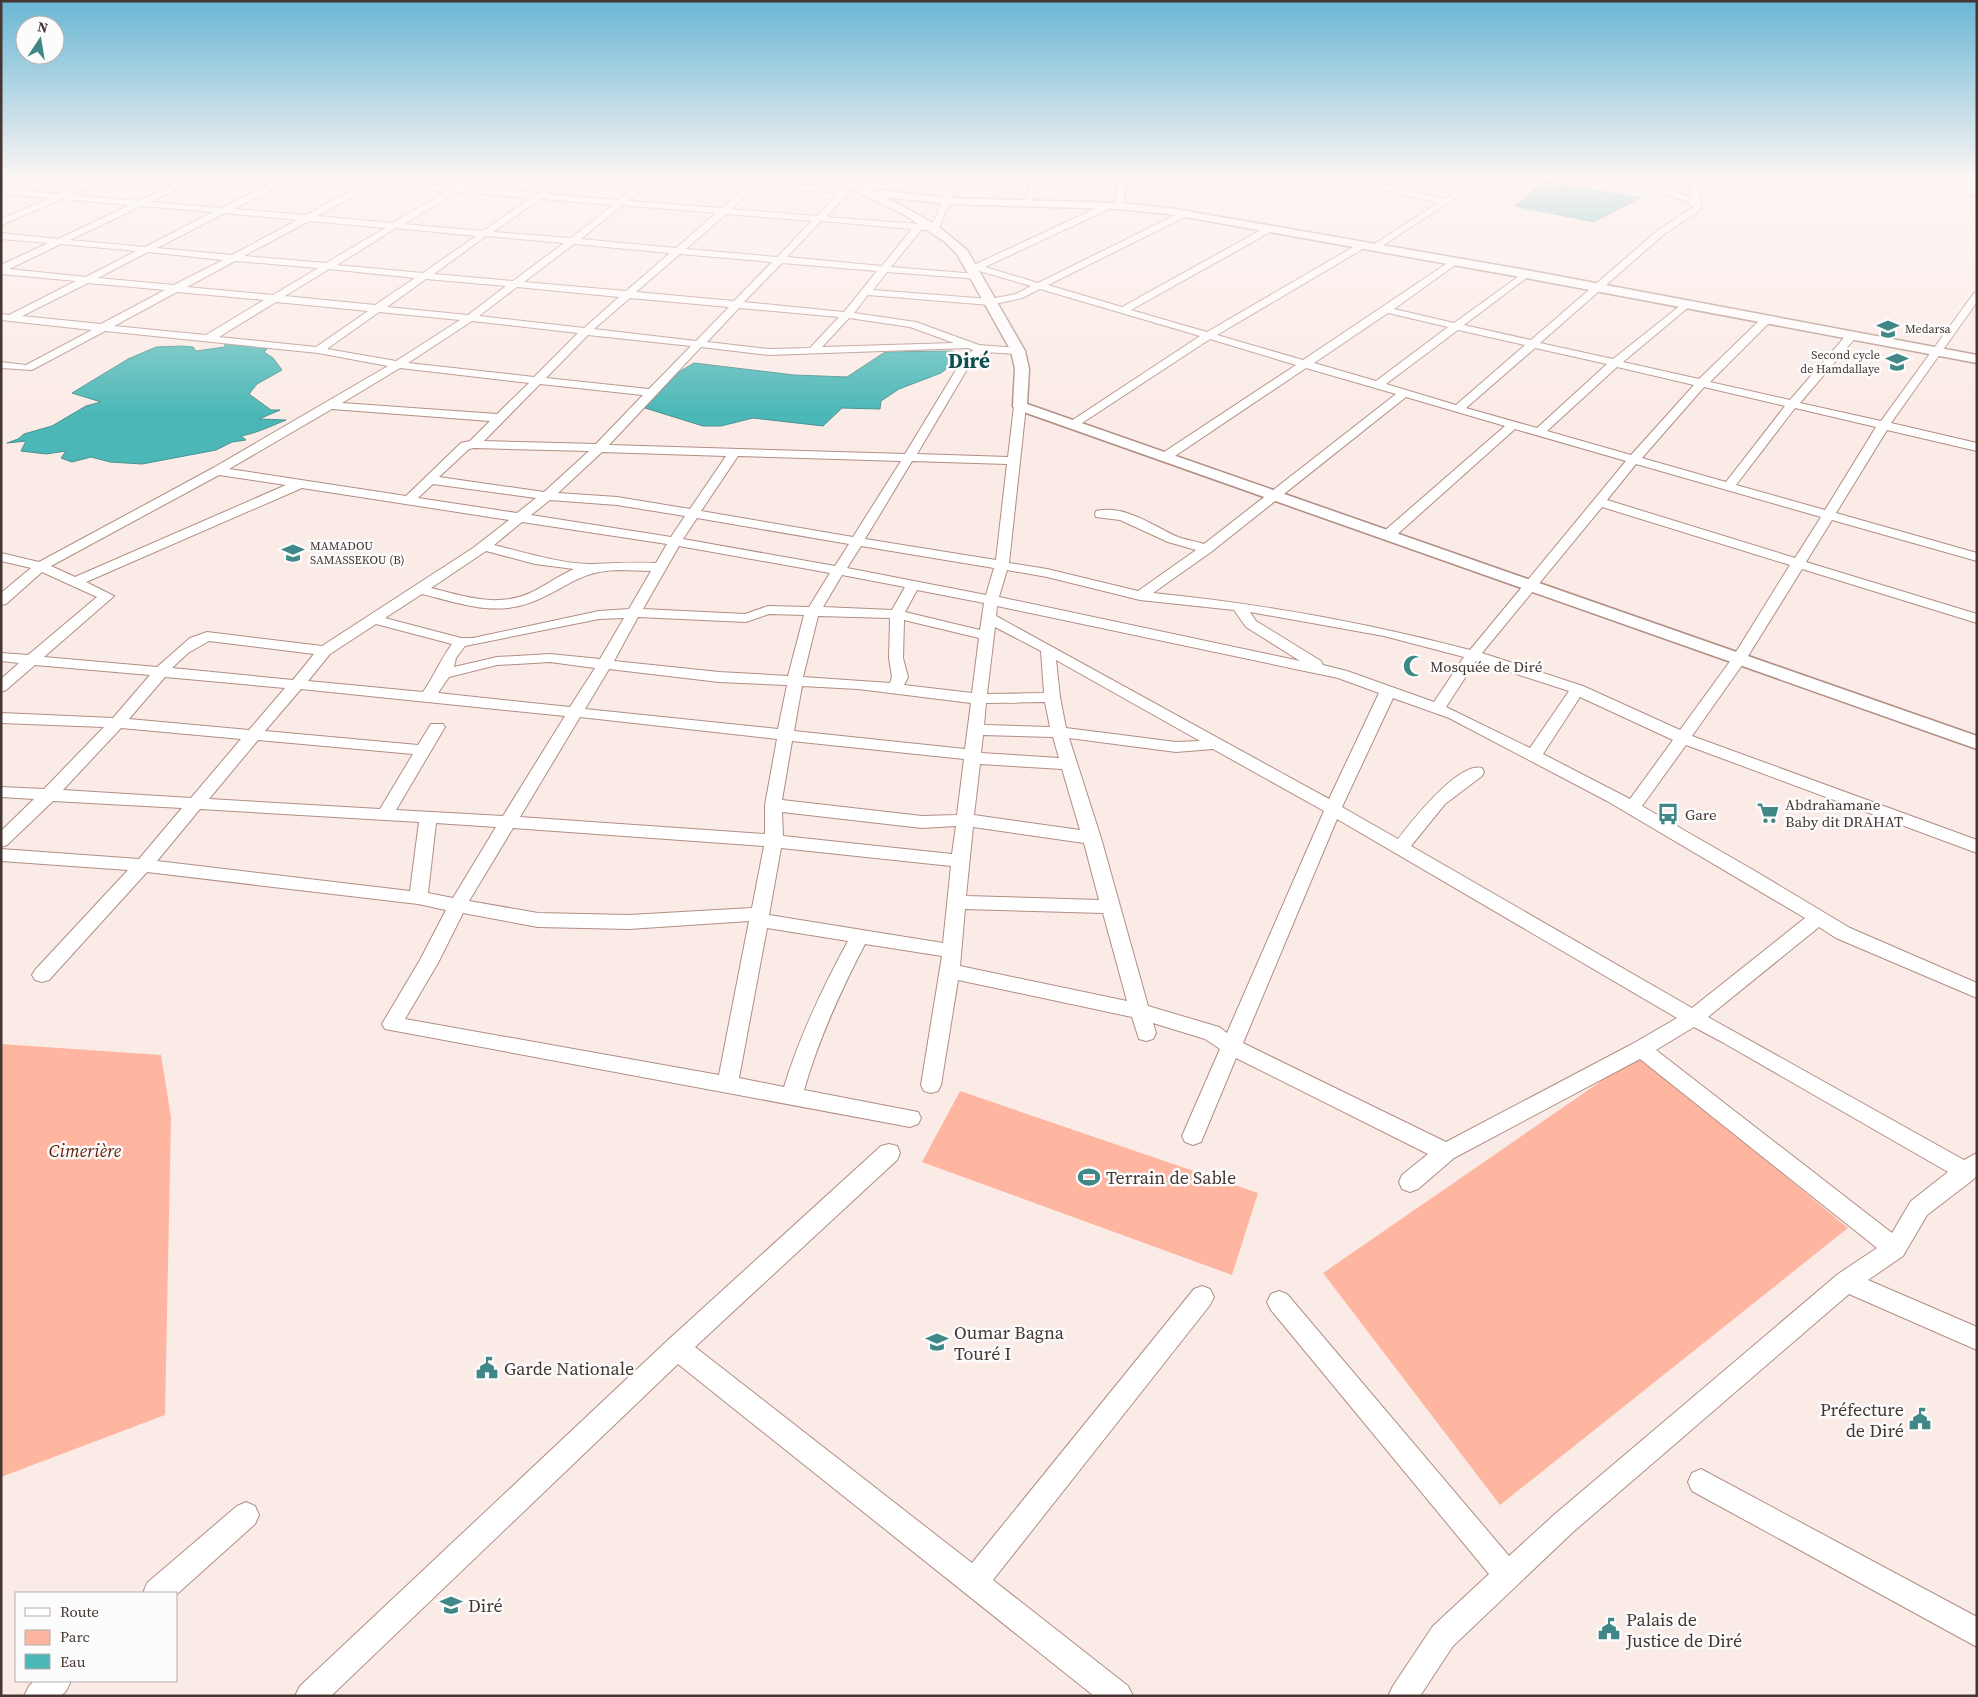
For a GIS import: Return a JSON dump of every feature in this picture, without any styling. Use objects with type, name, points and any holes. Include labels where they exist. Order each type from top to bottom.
[{"type":"main road","points":[[964,255],[1018,351],[1022,369],[1020,406],[1738,661],[1977,743]]},
{"type":"main road","points":[[1422,255],[1766,320],[1852,334],[1977,359]]},
{"type":"street","points":[[1,270],[32,255]]},
{"type":"street","points":[[4,319],[136,255]]},
{"type":"street","points":[[191,255],[848,315],[912,324],[975,347]]},
{"type":"street","points":[[1,365],[28,368],[240,255]]},
{"type":"street","points":[[209,338],[347,255]]},
{"type":"street","points":[[318,350],[454,255]]},
{"type":"street","points":[[1,601],[40,567],[217,471],[398,365],[470,318],[555,255]]},
{"type":"street","points":[[474,444],[586,331],[673,255]]},
{"type":"street","points":[[725,255],[883,269],[974,270],[1040,287],[1513,425],[1977,557]]},
{"type":"street","points":[[42,975],[143,865],[325,650],[483,546],[547,496],[598,449],[784,255]]},
{"type":"street","points":[[812,352],[848,315],[895,255]]},
{"type":"street","points":[[974,270],[1006,255]]},
{"type":"street","points":[[866,292],[990,302],[1008,300],[1040,287],[1103,255]]},
{"type":"street","points":[[1122,311],[1222,255]]},
{"type":"street","points":[[1072,425],[1208,336],[1346,255]]},
{"type":"street","points":[[1458,409],[1530,344],[1635,255]]},
{"type":"street","points":[[1165,457],[1386,310],[1455,261]]},
{"type":"street","points":[[1,270],[376,310],[470,318],[769,352],[975,347],[1018,351]]},
{"type":"street","points":[[1378,385],[1526,274]]},
{"type":"street","points":[[1632,808],[1738,661],[1884,426],[1977,295]]},
{"type":"street","points":[[1539,432],[1614,364],[1686,304]]},
{"type":"street","points":[[1386,310],[1977,447]]},
{"type":"street","points":[[1716,363],[1751,317]]},
{"type":"street","points":[[4,319],[105,327],[318,350],[398,365],[652,393]]},
{"type":"street","points":[[1437,709],[1473,654],[1531,587],[1634,459],[1702,384],[1766,320]]},
{"type":"street","points":[[1730,486],[1792,405],[1852,334]]},
{"type":"street","points":[[727,1085],[774,841],[773,805],[795,680],[812,613],[954,385],[975,347]]},
{"type":"street","points":[[1140,596],[1206,549],[1272,494],[1297,478],[1404,393]]},
{"type":"street","points":[[328,406],[500,418]]},
{"type":"street","points":[[931,1085],[944,1012],[952,951],[960,861],[974,757],[989,618],[1002,566],[1012,461],[1020,406]]},
{"type":"street","points":[[1387,536],[1513,425]]},
{"type":"street","points":[[408,501],[465,446],[474,444],[1012,461]]},
{"type":"street","points":[[734,453],[675,541],[605,664],[458,904],[428,963],[392,1024],[910,1118]]},
{"type":"street","points":[[217,471],[675,541],[913,585],[989,618],[1048,648],[1333,809],[1693,1018],[1971,1167],[1919,1208],[1895,1249],[1846,1282],[1564,1523],[1443,1636],[1403,1696]]},
{"type":"street","points":[[431,480],[547,496],[617,502],[1047,573],[1140,596],[1238,606],[1385,632],[1473,654],[1578,689],[1683,738],[1977,847]]},
{"type":"street","points":[[76,581],[301,484]]},
{"type":"street","points":[[1600,502],[1977,619]]},
{"type":"street","points":[[1101,514],[1112,514],[1129,518],[1184,544],[1197,544],[1206,549]]},
{"type":"street","points":[[483,546],[535,560],[592,568],[660,567]]},
{"type":"street","points":[[1,557],[40,567],[107,596],[68,627],[1,687]]},
{"type":"street","points":[[420,588],[482,603],[510,604],[530,599],[577,572],[592,568]]},
{"type":"street","points":[[895,689],[900,677],[896,658],[897,614],[913,585]]},
{"type":"street","points":[[1238,606],[1251,624],[1308,661],[1455,715],[1632,808],[1749,875],[1842,933],[1977,991]]},
{"type":"street","points":[[372,619],[461,642],[473,642],[599,615],[635,612],[746,618],[768,610],[989,618],[1342,674]]},
{"type":"street","points":[[1,841],[49,795],[118,723],[163,671],[198,639],[207,636],[325,650]]},
{"type":"street","points":[[428,696],[444,674],[449,658],[461,642]]},
{"type":"street","points":[[1048,648],[1052,696],[1059,732],[1112,907],[1142,1012],[1146,1033]]},
{"type":"street","points":[[1,657],[428,696],[787,734],[974,757],[1069,764]]},
{"type":"street","points":[[444,674],[497,661],[550,658],[720,677],[795,680],[980,699],[1052,696]]},
{"type":"street","points":[[1533,756],[1578,689]]},
{"type":"street","points":[[1193,1136],[1333,809],[1388,691]]},
{"type":"street","points":[[1,718],[118,723],[422,750]]},
{"type":"street","points":[[384,816],[437,727]]},
{"type":"street","points":[[977,730],[1059,732],[1188,748],[1198,748],[1216,743]]},
{"type":"street","points":[[1400,848],[1440,800],[1476,772]]},
{"type":"street","points":[[1,792],[507,822],[774,841],[960,861]]},
{"type":"street","points":[[773,805],[922,822],[966,820],[1092,838]]},
{"type":"street","points":[[418,898],[428,818]]},
{"type":"street","points":[[1,855],[143,865],[418,898],[538,920],[629,922],[759,917],[952,951]]},
{"type":"street","points":[[956,902],[1112,907]]},
{"type":"street","points":[[1410,1182],[1446,1152],[1641,1049],[1693,1018],[1817,919]]},
{"type":"street","points":[[790,1097],[808,1043],[829,994],[860,936]]},
{"type":"street","points":[[949,971],[1142,1012],[1212,1033],[1232,1047],[1446,1152]]},
{"type":"street","points":[[1641,1049],[1895,1249]]},
{"type":"street","points":[[310,1696],[677,1348],[889,1153]]},
{"type":"street","points":[[1846,1282],[1977,1339]]},
{"type":"street","points":[[974,1582],[1202,1297]]},
{"type":"street","points":[[1279,1302],[1508,1576]]},
{"type":"street","points":[[677,1348],[1118,1696]]},
{"type":"street","points":[[1701,1482],[1977,1633]]},
{"type":"street","points":[[158,1592],[246,1515]]},
{"type":"street","points":[[39,1696],[55,1682]]},
{"type":"green space","name":"Cimerière","points":[[1,1044],[161,1055],[171,1117],[165,1415],[1,1477]]},
{"type":"green space","points":[[1639,1055],[1848,1228],[1500,1505],[1323,1273]]},
{"type":"green space","name":"Terrain de Sable","points":[[960,1091],[1258,1193],[1232,1275],[922,1162]]},
{"type":"water","points":[[225,340],[252,340],[273,343],[264,352],[273,358],[282,370],[257,384],[249,394],[271,410],[280,410],[259,419],[286,420],[241,436],[246,440],[232,442],[216,450],[142,464],[110,462],[91,457],[72,462],[61,458],[66,451],[46,454],[21,451],[26,441],[7,443],[18,439],[24,434],[52,426],[86,406],[101,402],[72,393],[128,359],[156,347],[193,347],[196,351],[225,347]]},
{"type":"water","points":[[952,351],[962,357],[941,373],[899,389],[881,401],[880,409],[842,408],[823,426],[753,418],[721,426],[703,426],[645,408],[679,372],[694,363],[794,375],[847,377],[885,352]]},
{"type":"place","name":"Medarsa","points":[[1888,329]]},
{"type":"place","name":"Second cycle de Hamdallaye","points":[[1897,362]]},
{"type":"place","name":"MAMADOU SAMASSEKOU (B)","points":[[293,553]]},
{"type":"place","name":"Mosquée de Diré","points":[[1414,666]]},
{"type":"place","name":"Abdrahamane Baby dit DRAHAT","points":[[1768,813]]},
{"type":"place","name":"Gare","points":[[1668,814]]},
{"type":"place","name":"Terrain de Sable","points":[[1089,1177]]},
{"type":"place","name":"Oumar Bagna Touré I","points":[[937,1342]]},
{"type":"place","name":"Garde Nationale","points":[[487,1368]]},
{"type":"place","name":"Préfecture de Diré","points":[[1920,1419]]},
{"type":"place","name":"Diré","points":[[451,1605]]},
{"type":"place","name":"Palais de Justice de Diré","points":[[1609,1629]]},
{"type":"district","name":"Diré","points":[[969,360]]}]
